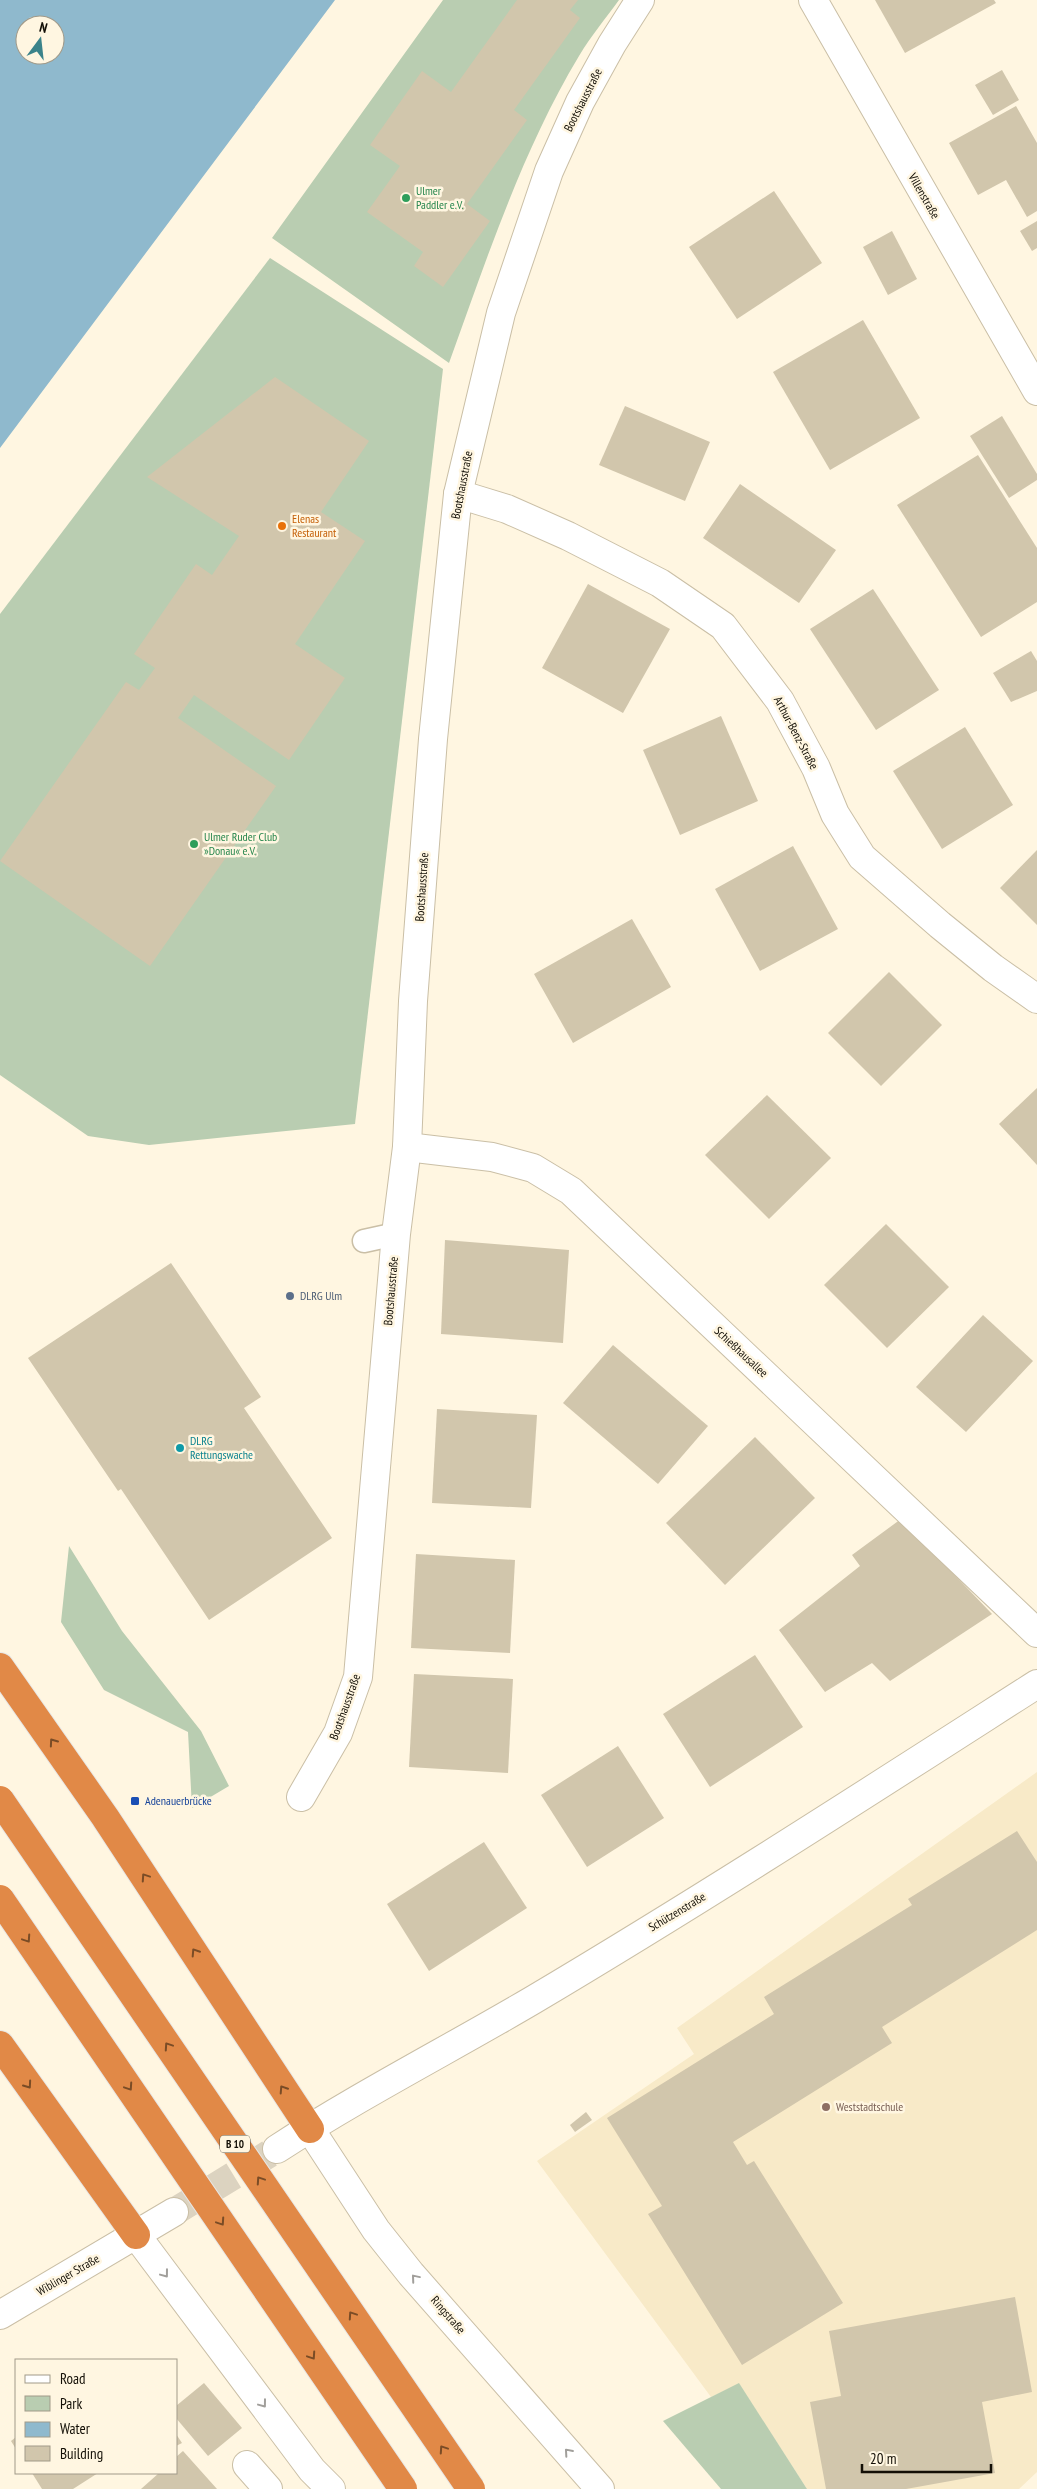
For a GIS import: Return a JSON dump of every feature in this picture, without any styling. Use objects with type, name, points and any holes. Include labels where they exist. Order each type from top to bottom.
[{"type":"highway","points":[[0,1667],[110,1824],[310,2129]]},
{"type":"highway","name":"B 10","points":[[0,1800],[471,2489]]},
{"type":"highway","points":[[0,1898],[403,2489]]},
{"type":"highway","points":[[0,2045],[136,2235]]},
{"type":"street","name":"Bootshausstraße","points":[[301,1797],[338,1733],[358,1677],[396,1234],[406,1148],[413,1001],[433,739],[458,494],[501,313],[549,171],[580,102],[612,44],[640,0]]},
{"type":"street","name":"Villenstraße","points":[[813,0],[1037,391]]},
{"type":"street","name":"Arthur-Benz-Straße","points":[[458,494],[507,509],[568,536],[660,583],[723,626],[780,701],[816,768],[835,814],[862,857],[985,962],[1037,999]]},
{"type":"street","name":"Schießhausallee","points":[[406,1148],[492,1157],[533,1168],[571,1191],[1037,1633]]},
{"type":"street","name":"Schützenstraße","points":[[277,2149],[532,2000],[730,1880],[844,1809],[1037,1684]]},
{"type":"street","name":"Ringstraße","points":[[310,2129],[376,2230],[411,2274],[600,2489]]},
{"type":"street","name":"Wiblinger Straße","points":[[0,2315],[174,2212]]},
{"type":"street","points":[[136,2235],[312,2470],[331,2489]]},
{"type":"street","points":[[247,2466],[268,2489]]},
{"type":"lane","points":[[364,1241],[396,1234]]},
{"type":"shaded area","name":"Weststadtschule","points":[[1037,1772],[1037,2472],[1019,2489],[807,2489],[739,2384],[711,2397],[537,2161],[694,2054],[677,2028]]},
{"type":"green space","name":"Ulmer Paddler e.V.","points":[[443,0],[619,0],[579,56],[540,129],[507,206],[449,363],[272,238]]},
{"type":"green space","name":"Ulmer Ruder Club »Donau« e.V.","points":[[270,258],[443,369],[355,1124],[149,1145],[88,1136],[0,1075],[0,614]]},
{"type":"green space","points":[[69,1546],[122,1631],[201,1731],[229,1786],[192,1808],[188,1732],[104,1690],[61,1622]]},
{"type":"green space","points":[[739,2383],[807,2489],[721,2489],[663,2421]]},
{"type":"water","points":[[0,0],[335,0],[0,448]]},
{"type":"building","name":"Ulmer Paddler e.V.","points":[[517,0],[578,0],[570,10],[580,18],[514,110],[527,120],[467,204],[490,221],[443,287],[414,266],[423,252],[367,212],[400,166],[370,145],[422,71],[451,92]]},
{"type":"building","points":[[875,0],[994,0],[996,3],[905,53]]},
{"type":"building","points":[[1002,70],[1019,100],[993,115],[975,85]]},
{"type":"building","points":[[1016,106],[1037,143],[1037,211],[1027,217],[1006,180],[978,195],[949,143]]},
{"type":"building","points":[[774,191],[822,263],[737,319],[689,247]]},
{"type":"building","points":[[1037,221],[1037,248],[1032,251],[1020,231]]},
{"type":"building","points":[[892,231],[917,279],[888,295],[863,247]]},
{"type":"building","points":[[863,320],[920,418],[830,470],[773,372]]},
{"type":"building","points":[[275,377],[369,441],[321,512],[365,541],[295,644],[345,678],[289,760],[194,695],[178,718],[276,786],[150,966],[0,861],[126,682],[139,690],[155,668],[134,654],[196,564],[212,575],[239,536],[147,477]]},
{"type":"building","points":[[625,406],[710,442],[685,501],[599,465]]},
{"type":"building","points":[[1002,416],[1037,474],[1037,480],[1009,498],[970,436]]},
{"type":"building","points":[[978,455],[1037,548],[1037,602],[981,637],[897,505]]},
{"type":"building","points":[[740,484],[836,550],[799,603],[703,538]]},
{"type":"building","points":[[588,584],[670,629],[623,713],[542,668]]},
{"type":"building","points":[[873,589],[939,690],[876,730],[810,629]]},
{"type":"building","points":[[1031,651],[1037,661],[1037,691],[1011,702],[993,673]]},
{"type":"building","points":[[721,716],[758,801],[680,835],[643,750]]},
{"type":"building","points":[[965,727],[1013,805],[942,849],[893,771]]},
{"type":"building","points":[[793,846],[838,929],[760,971],[715,889]]},
{"type":"building","points":[[1037,850],[1037,925],[1000,888]]},
{"type":"building","points":[[632,919],[671,987],[573,1043],[534,974]]},
{"type":"building","points":[[889,972],[942,1025],[881,1086],[828,1033]]},
{"type":"building","points":[[1037,1088],[1037,1165],[999,1124]]},
{"type":"building","points":[[767,1095],[831,1158],[769,1219],[705,1155]]},
{"type":"building","points":[[886,1224],[949,1287],[887,1348],[824,1285]]},
{"type":"building","points":[[445,1240],[569,1250],[563,1343],[441,1334]]},
{"type":"building","name":"DLRG Rettungswache","points":[[171,1263],[261,1397],[244,1408],[332,1538],[209,1620],[121,1489],[118,1491],[28,1358]]},
{"type":"building","points":[[983,1315],[1033,1361],[966,1432],[916,1387]]},
{"type":"building","points":[[613,1345],[708,1426],[658,1484],[563,1403]]},
{"type":"building","points":[[437,1409],[537,1415],[531,1508],[432,1503]]},
{"type":"building","points":[[755,1437],[815,1498],[725,1585],[666,1523]]},
{"type":"building","points":[[901,1519],[992,1614],[890,1681],[872,1663],[825,1692],[779,1630],[860,1566],[852,1555]]},
{"type":"building","points":[[416,1554],[515,1560],[510,1653],[411,1648]]},
{"type":"building","points":[[755,1655],[803,1727],[710,1787],[663,1714]]},
{"type":"building","points":[[414,1674],[513,1679],[508,1773],[409,1767]]},
{"type":"building","points":[[618,1746],[664,1818],[587,1867],[541,1795]]},
{"type":"building","points":[[1017,1831],[1037,1862],[1037,1930],[882,2027],[892,2043],[733,2142],[747,2165],[754,2161],[843,2303],[742,2365],[648,2214],[662,2206],[607,2118],[774,2014],[764,1997],[912,1905],[908,1899]]},
{"type":"building","points":[[484,1842],[527,1908],[429,1971],[387,1904]]},
{"type":"building","points":[[586,2112],[592,2120],[575,2132],[570,2125]]},
{"type":"building","points":[[1015,2297],[1032,2392],[982,2402],[995,2473],[906,2489],[826,2489],[810,2402],[841,2396],[829,2331]]},
{"type":"building","points":[[204,2383],[242,2428],[208,2456],[178,2420],[178,2404]]},
{"type":"building","points":[[178,2437],[182,2443],[178,2445]]},
{"type":"building","points":[[15,2438],[15,2447],[11,2441]]},
{"type":"building","points":[[183,2451],[217,2489],[141,2489],[158,2474],[178,2474],[178,2455]]},
{"type":"building","points":[[33,2474],[96,2474],[73,2489],[42,2489]]},
{"type":"tunnel","points":[[174,2212],[277,2149]]},
{"type":"place","name":"Ulmer Paddler e.V.","points":[[406,198]]},
{"type":"place","name":"Elenas Restaurant","points":[[282,526]]},
{"type":"place","name":"Ulmer Ruder Club »Donau« e.V.","points":[[194,844]]},
{"type":"place","name":"DLRG Ulm","points":[[290,1296]]},
{"type":"place","name":"DLRG Rettungswache","points":[[180,1448]]},
{"type":"place","name":"Adenauerbrücke","points":[[135,1801]]},
{"type":"place","name":"Weststadtschule","points":[[826,2107]]}]
